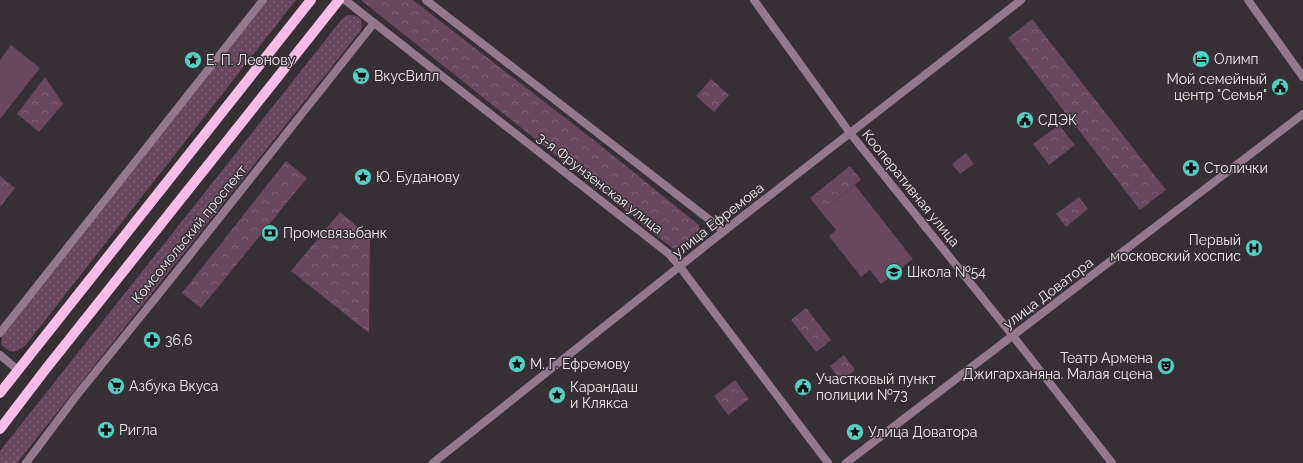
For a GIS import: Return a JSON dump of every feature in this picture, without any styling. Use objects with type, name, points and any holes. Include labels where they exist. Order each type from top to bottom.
[{"type":"main road","points":[[0,393],[310,0]]},
{"type":"main road","name":"Комсомольский проспект","points":[[2,423],[339,0]]},
{"type":"street","points":[[0,333],[263,0]]},
{"type":"street","name":"3-я Фрунзенская улица","points":[[345,0],[663,250],[680,267],[828,463]]},
{"type":"street","points":[[426,0],[724,231]]},
{"type":"street","name":"Кооперативная улица","points":[[754,0],[850,133],[1013,336],[1112,463]]},
{"type":"street","name":"улица Ефремова","points":[[434,463],[724,231],[1021,0]]},
{"type":"street","points":[[1248,0],[1303,77]]},
{"type":"street","name":"Комсомольский проспект","points":[[26,463],[77,395],[374,23]]},
{"type":"street","name":"улица Доватора","points":[[846,463],[1303,114]]},
{"type":"street","points":[[0,355],[18,370]]},
{"type":"green space","points":[[268,0],[296,0],[25,346],[15,351],[7,350],[1,344],[2,337]]},
{"type":"green space","points":[[362,0],[413,0],[595,141],[699,225],[701,234],[698,239],[689,248],[672,248]]},
{"type":"green space","points":[[347,15],[360,18],[361,30],[17,463],[0,463],[0,451],[342,19]]},
{"type":"green space","points":[[1032,19],[1166,190],[1140,210],[1008,38]]},
{"type":"green space","points":[[11,45],[40,68],[0,119],[0,60]]},
{"type":"green space","points":[[45,77],[63,104],[39,132],[17,114]]},
{"type":"green space","points":[[711,79],[729,95],[714,112],[696,96]]},
{"type":"green space","points":[[1059,125],[1075,145],[1049,165],[1033,144]]},
{"type":"green space","points":[[966,153],[974,164],[960,174],[952,164]]},
{"type":"green space","points":[[286,161],[307,178],[201,308],[182,293]]},
{"type":"green space","points":[[850,166],[861,180],[821,212],[810,198]]},
{"type":"green space","points":[[0,176],[15,188],[0,207]]},
{"type":"green space","points":[[855,185],[913,259],[881,284],[870,270],[861,277],[829,236],[836,230],[821,212]]},
{"type":"green space","points":[[1079,197],[1088,209],[1066,227],[1056,214]]},
{"type":"green space","points":[[340,212],[370,237],[369,333],[291,271]]},
{"type":"green space","points":[[806,308],[831,340],[816,352],[791,320]]},
{"type":"green space","points":[[844,355],[855,370],[841,381],[830,366]]},
{"type":"green space","points":[[735,380],[749,399],[728,415],[714,396]]},
{"type":"place","name":"Олимп","points":[[1201,59]]},
{"type":"place","name":"Е. П. Леонову","points":[[193,60]]},
{"type":"place","name":"ВкусВилл","points":[[361,76]]},
{"type":"place","name":"Мой семейный центр \"Семья\"","points":[[1280,87]]},
{"type":"place","name":"СДЭК","points":[[1025,120]]},
{"type":"place","name":"Столички","points":[[1191,168]]},
{"type":"place","name":"Ю. Буданову","points":[[363,177]]},
{"type":"place","name":"Промсвязьбанк","points":[[270,233]]},
{"type":"place","name":"Первый московский хоспис","points":[[1254,248]]},
{"type":"place","name":"Школа №54","points":[[894,272]]},
{"type":"place","name":"36,6","points":[[152,340]]},
{"type":"place","name":"М. Г. Ефремову","points":[[517,364]]},
{"type":"place","name":"Театр Армена Джигарханяна. Малая сцена","points":[[1166,366]]},
{"type":"place","name":"Азбука Вкуса","points":[[116,386]]},
{"type":"place","name":"Участковый пункт полиции №73","points":[[803,387]]},
{"type":"place","name":"Карандаш и Клякса","points":[[557,395]]},
{"type":"place","name":"Ригла","points":[[106,430]]},
{"type":"place","name":"Улица Доватора","points":[[855,432]]}]
